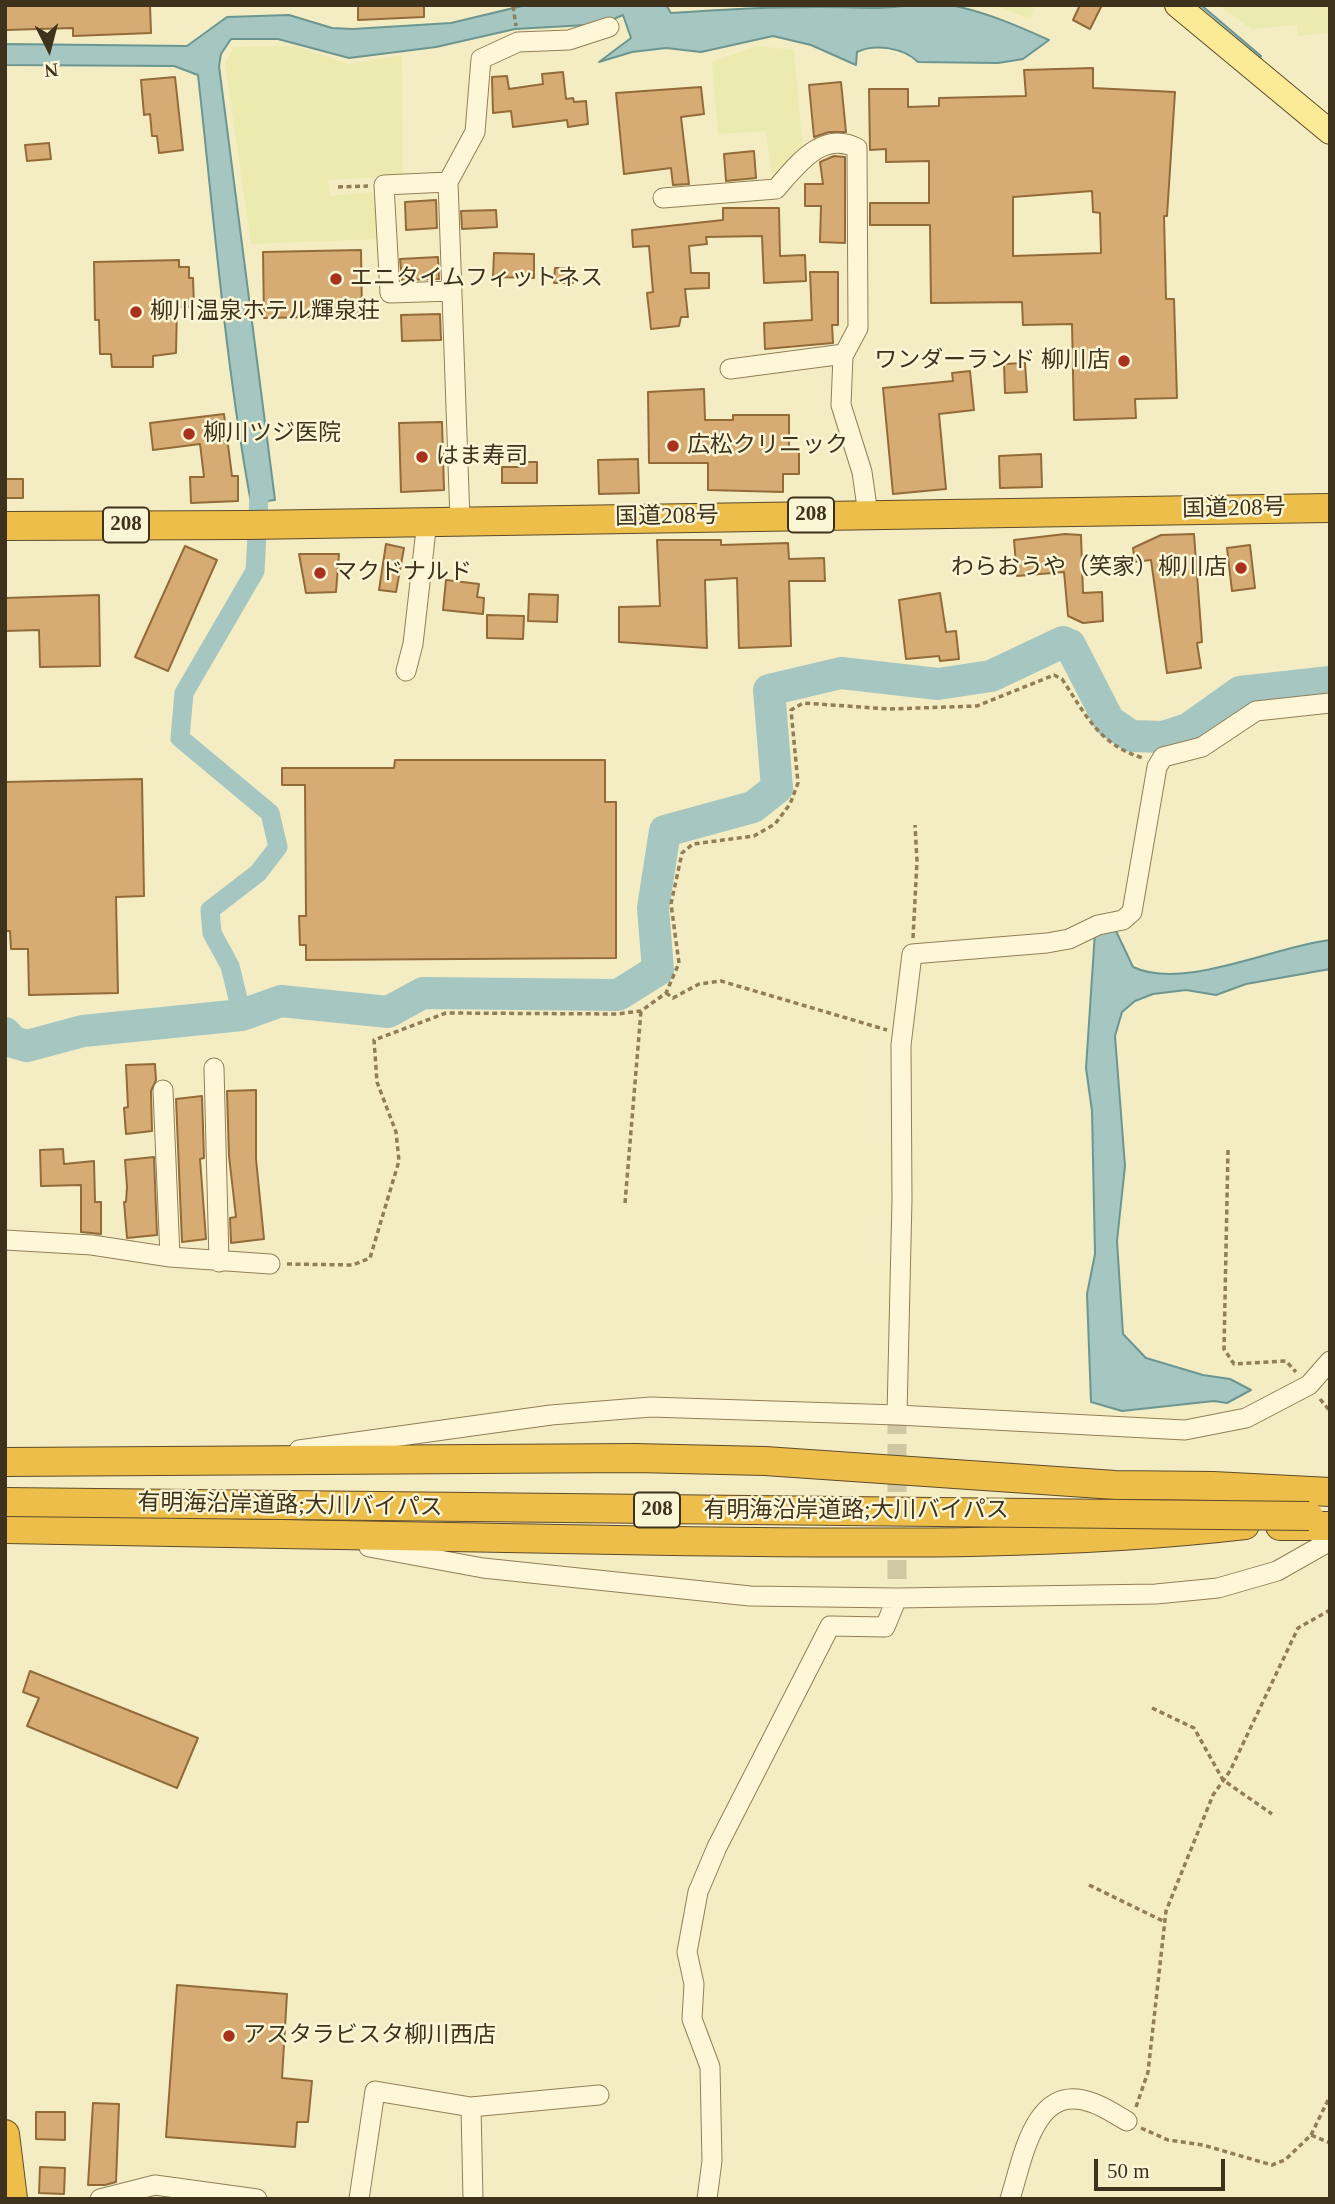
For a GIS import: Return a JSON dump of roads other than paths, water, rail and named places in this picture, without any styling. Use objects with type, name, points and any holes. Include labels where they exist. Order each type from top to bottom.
[{"type":"highway","name":"国道208号","points":[[5,526],[248,525],[1330,508]]},
{"type":"highway","points":[[5,1462],[635,1458],[765,1461],[1024,1480],[1324,1515]]},
{"type":"highway","name":"有明海沿岸道路;大川バイパス","points":[[5,1502],[1324,1515]]},
{"type":"highway","name":"有明海沿岸道路;大川バイパス","points":[[5,1512],[1245,1525],[1324,1515]]},
{"type":"highway","points":[[5,1529],[318,1537],[971,1544],[1126,1536],[1245,1525]]},
{"type":"highway","points":[[5,2134],[13,2199]]},
{"type":"main road","points":[[1177,5],[1330,132]]},
{"type":"street","points":[[460,520],[448,182],[475,132],[481,59],[518,42],[569,40],[609,27]]},
{"type":"street","points":[[663,198],[775,189],[805,156],[827,143],[845,142],[857,148],[858,328],[844,354],[841,405],[862,472],[868,514]]},
{"type":"street","points":[[448,182],[384,186],[390,293],[452,291]]},
{"type":"street","points":[[730,369],[844,354]]},
{"type":"street","points":[[406,671],[413,644],[427,521]]},
{"type":"street","points":[[897,1415],[902,1199],[902,1034],[912,954],[1047,943],[1069,939],[1098,925],[1128,916],[1132,912],[1157,767],[1163,757],[1202,747],[1256,711],[1330,703]]},
{"type":"street","points":[[214,1068],[219,1262]]},
{"type":"street","points":[[163,1090],[170,1257]]},
{"type":"street","points":[[5,1240],[92,1245],[170,1257],[270,1264]]},
{"type":"street","points":[[250,1459],[362,1439],[651,1407],[897,1415],[1185,1430],[1246,1418],[1309,1385],[1330,1361]]},
{"type":"street","points":[[318,1537],[483,1569],[750,1596],[897,1598],[1156,1594],[1218,1588],[1277,1571],[1324,1515]]},
{"type":"street","points":[[706,2199],[712,2161],[710,2067],[692,2019],[694,1984],[687,1952],[701,1883],[830,1626],[885,1627],[897,1598]]},
{"type":"street","points":[[359,2199],[375,2091],[471,2107],[599,2095]]},
{"type":"street","points":[[1010,2199],[1025,2151],[1043,2110],[1058,2101],[1092,2102],[1127,2121]]},
{"type":"street","points":[[471,2107],[473,2199]]},
{"type":"street","points":[[100,2199],[155,2185],[257,2199]]},
{"type":"water","points":[[945,4],[991,16],[1049,40],[1023,59],[998,63],[918,62],[897,50],[872,48],[857,52],[856,65],[811,45],[773,36],[701,52],[666,48],[632,52],[599,62],[631,38],[623,15],[607,22],[515,29],[436,47],[349,58],[278,39],[231,39],[221,54],[219,66],[275,500],[251,503],[227,343],[198,75],[174,66],[5,65],[5,44],[187,46],[227,17],[289,15],[332,28],[353,29],[451,23],[526,5],[666,5],[671,13]]},
{"type":"water","points":[[1194,5],[1201,5],[1261,56],[1259,60]]},
{"type":"water","points":[[1116,931],[1133,967],[1154,973],[1203,971],[1330,940],[1330,969],[1246,984],[1216,995],[1186,990],[1153,994],[1135,1001],[1122,1012],[1115,1036],[1125,1166],[1117,1241],[1123,1334],[1146,1358],[1203,1375],[1230,1379],[1251,1390],[1227,1403],[1214,1401],[1122,1411],[1091,1402],[1087,1294],[1095,1254],[1092,1111],[1086,1068],[1095,932]]},
{"type":"waterway","points":[[242,1015],[230,966],[212,933],[210,910],[258,873],[278,847],[270,813],[180,738],[184,693],[255,571],[260,478]]},
{"type":"waterway","points":[[5,1033],[13,1042],[27,1046],[83,1031],[242,1015],[281,1001],[388,1012],[423,993],[618,995],[658,970],[653,908],[665,831],[753,807],[777,788],[769,690],[841,673],[938,684],[991,676],[1063,642],[1070,645],[1109,721],[1131,736],[1163,737],[1188,729],[1240,692],[1330,682]]},
{"type":"tunnel","points":[[897,1415],[897,1598]]},
{"type":"place","name":"エニタイムフィットネス","points":[[336,279]]},
{"type":"place","name":"柳川温泉ホテル輝泉荘","points":[[136,312]]},
{"type":"place","name":"ワンダーランド 柳川店","points":[[1124,361]]},
{"type":"place","name":"柳川ツジ医院","points":[[189,434]]},
{"type":"place","name":"広松クリニック","points":[[673,446]]},
{"type":"place","name":"はま寿司","points":[[422,457]]},
{"type":"place","name":"わらおうや（笑家）柳川店","points":[[1241,568]]},
{"type":"place","name":"マクドナルド","points":[[320,573]]},
{"type":"place","name":"アスタラビスタ柳川西店","points":[[229,2036]]}]
